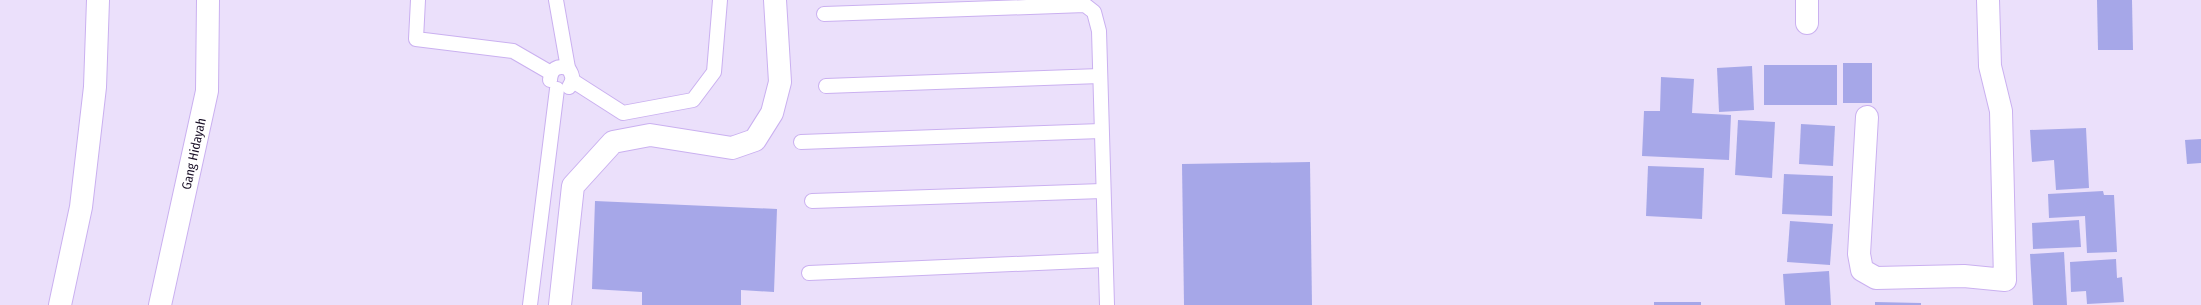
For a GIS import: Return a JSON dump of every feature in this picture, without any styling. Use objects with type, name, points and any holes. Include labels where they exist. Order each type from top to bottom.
[{"type":"street","points":[[60,305],[81,207],[95,87],[98,0]]},
{"type":"street","name":"Gang Hidayah","points":[[160,305],[207,91],[208,0]]},
{"type":"street","points":[[560,305],[573,186],[614,142],[650,135],[732,148],[755,140],[772,113],[780,82],[775,0]]},
{"type":"street","points":[[1807,0],[1807,24]]},
{"type":"street","points":[[1867,118],[1858,254],[1862,270],[1876,278],[1964,276],[2005,280],[2001,111],[1990,66],[1988,0]]},
{"type":"lane","points":[[418,0],[416,39],[513,51],[551,73]]},
{"type":"lane","points":[[556,0],[570,74],[570,86],[564,90],[558,90],[552,86],[550,80],[551,73],[555,68],[562,66],[570,74],[623,113],[693,100],[714,72],[720,0]]},
{"type":"lane","points":[[824,14],[1085,5],[1094,12],[1099,31],[1102,191],[1107,305]]},
{"type":"lane","points":[[826,86],[1100,76]]},
{"type":"lane","points":[[530,305],[558,90]]},
{"type":"lane","points":[[801,142],[1101,130]]},
{"type":"lane","points":[[812,201],[1102,191]]},
{"type":"lane","points":[[809,273],[1106,260]]},
{"type":"building","points":[[2097,0],[2132,0],[2133,50],[2098,50]]},
{"type":"building","points":[[1843,63],[1872,63],[1872,103],[1843,103]]},
{"type":"building","points":[[1764,65],[1837,65],[1837,105],[1764,105]]},
{"type":"building","points":[[1752,66],[1754,110],[1719,112],[1717,68]]},
{"type":"building","points":[[1661,77],[1694,79],[1692,113],[1731,115],[1729,160],[1642,156],[1644,111],[1660,111]]},
{"type":"building","points":[[1738,120],[1775,122],[1772,178],[1735,175]]},
{"type":"building","points":[[1801,124],[1835,126],[1833,166],[1799,164]]},
{"type":"building","points":[[2086,128],[2089,188],[2056,190],[2054,160],[2032,162],[2030,130]]},
{"type":"building","points":[[2201,139],[2201,163],[2187,164],[2185,140]]},
{"type":"building","points":[[1310,162],[1312,305],[1184,305],[1182,164]]},
{"type":"building","points":[[1648,166],[1704,168],[1702,219],[1646,216]]},
{"type":"building","points":[[1784,174],[1833,176],[1832,216],[1782,214]]},
{"type":"building","points":[[2103,191],[2104,195],[2114,195],[2117,252],[2087,253],[2085,216],[2049,218],[2048,194]]},
{"type":"building","points":[[595,201],[777,209],[774,292],[741,290],[741,305],[642,305],[642,292],[592,289]]},
{"type":"building","points":[[2079,220],[2081,247],[2033,249],[2032,223]]},
{"type":"building","points":[[1790,221],[1833,224],[1830,265],[1787,262]]},
{"type":"building","points":[[2064,252],[2067,305],[2033,305],[2030,254]]},
{"type":"building","points":[[2116,259],[2117,278],[2122,277],[2124,302],[2087,304],[2086,291],[2071,292],[2070,262]]},
{"type":"building","points":[[1829,271],[1831,305],[1785,305],[1783,274]]},
{"type":"building","points":[[1654,302],[1701,302],[1701,305],[1654,305]]},
{"type":"building","points":[[1875,302],[1921,303],[1921,305],[1875,305]]}]
